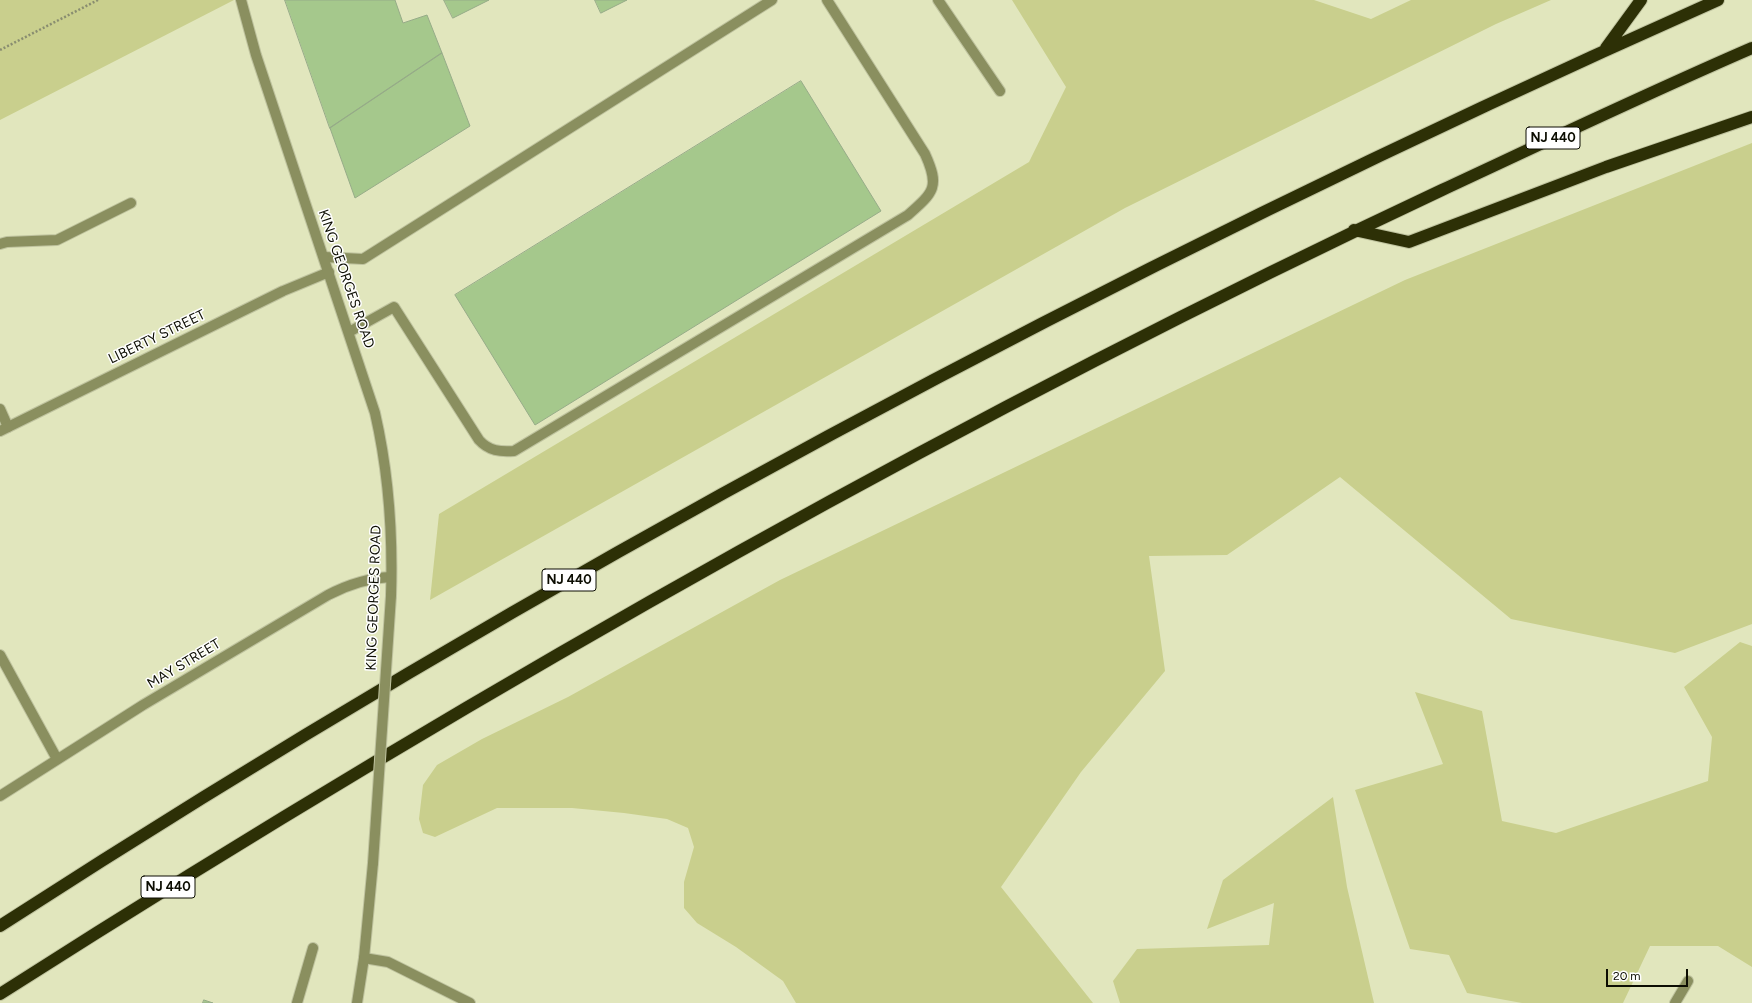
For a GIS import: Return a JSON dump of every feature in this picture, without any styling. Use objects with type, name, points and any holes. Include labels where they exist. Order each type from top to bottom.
[{"type":"highway","points":[[1606,50],[1641,0]]},
{"type":"highway","name":"NJ 440","points":[[0,926],[187,807],[431,660],[707,502],[1060,313],[1330,180],[1606,50],[1718,0]]},
{"type":"highway","name":"NJ 440","points":[[0,994],[338,783],[637,608],[908,459],[1183,315],[1354,230],[1752,48]]},
{"type":"highway","points":[[1354,230],[1409,242],[1606,167],[1752,117]]},
{"type":"street","name":"KING GEORGES ROAD","points":[[241,0],[256,55],[375,413],[386,467],[392,540],[391,596],[373,863],[364,958],[357,1003]]},
{"type":"street","points":[[324,257],[363,259],[772,0]]},
{"type":"street","points":[[349,332],[394,308],[479,440],[486,447],[495,450],[514,451],[908,215],[933,189],[933,172],[925,154],[826,0]]},
{"type":"street","points":[[938,0],[1000,91]]},
{"type":"street","points":[[0,244],[7,242],[57,240],[131,203]]},
{"type":"street","name":"LIBERTY STREET","points":[[4,429],[284,291],[329,272]]},
{"type":"street","points":[[0,409],[4,429]]},
{"type":"street","name":"MAY STREET","points":[[0,796],[214,662],[328,595],[356,582],[372,578],[392,577]]},
{"type":"street","points":[[0,655],[57,759]]},
{"type":"street","points":[[297,1003],[314,948]]},
{"type":"street","points":[[364,958],[388,962],[470,1003]]},
{"type":"street","points":[[1675,1003],[1688,981]]},
{"type":"path","points":[[0,50],[98,0]]},
{"type":"green space","points":[[0,0],[234,0],[0,120]]},
{"type":"green space","points":[[1012,0],[1314,0],[1371,19],[1411,0],[1551,0],[1496,24],[1125,208],[430,600],[439,514],[1029,162],[1066,87]]},
{"type":"green space","points":[[1752,143],[1752,624],[1675,653],[1511,619],[1340,477],[1227,555],[1149,556],[1165,671],[1081,772],[1001,887],[1093,1003],[796,1003],[783,981],[736,947],[697,923],[684,908],[684,882],[694,847],[688,828],[667,819],[572,808],[497,808],[435,837],[423,833],[419,819],[423,785],[437,765],[482,739],[568,697],[780,580],[1405,280]]},
{"type":"green space","points":[[1740,642],[1752,646],[1752,967],[1718,946],[1650,946],[1623,1003],[1522,1003],[1467,993],[1449,955],[1410,949],[1355,790],[1443,764],[1415,692],[1482,711],[1502,821],[1556,833],[1708,781],[1712,737],[1684,687]]},
{"type":"green space","points":[[1333,797],[1347,887],[1374,1003],[1120,1003],[1113,981],[1137,949],[1269,945],[1274,903],[1207,929],[1223,880]]},
{"type":"building","points":[[285,0],[395,0],[403,23],[427,15],[442,53],[330,128]]},
{"type":"building","points":[[444,0],[489,0],[453,18]]},
{"type":"building","points":[[595,0],[627,0],[601,13]]},
{"type":"building","points":[[442,53],[470,126],[355,198],[330,128]]},
{"type":"building","points":[[801,81],[881,211],[535,425],[455,295]]},
{"type":"building","points":[[204,1000],[213,1003],[203,1003]]}]
